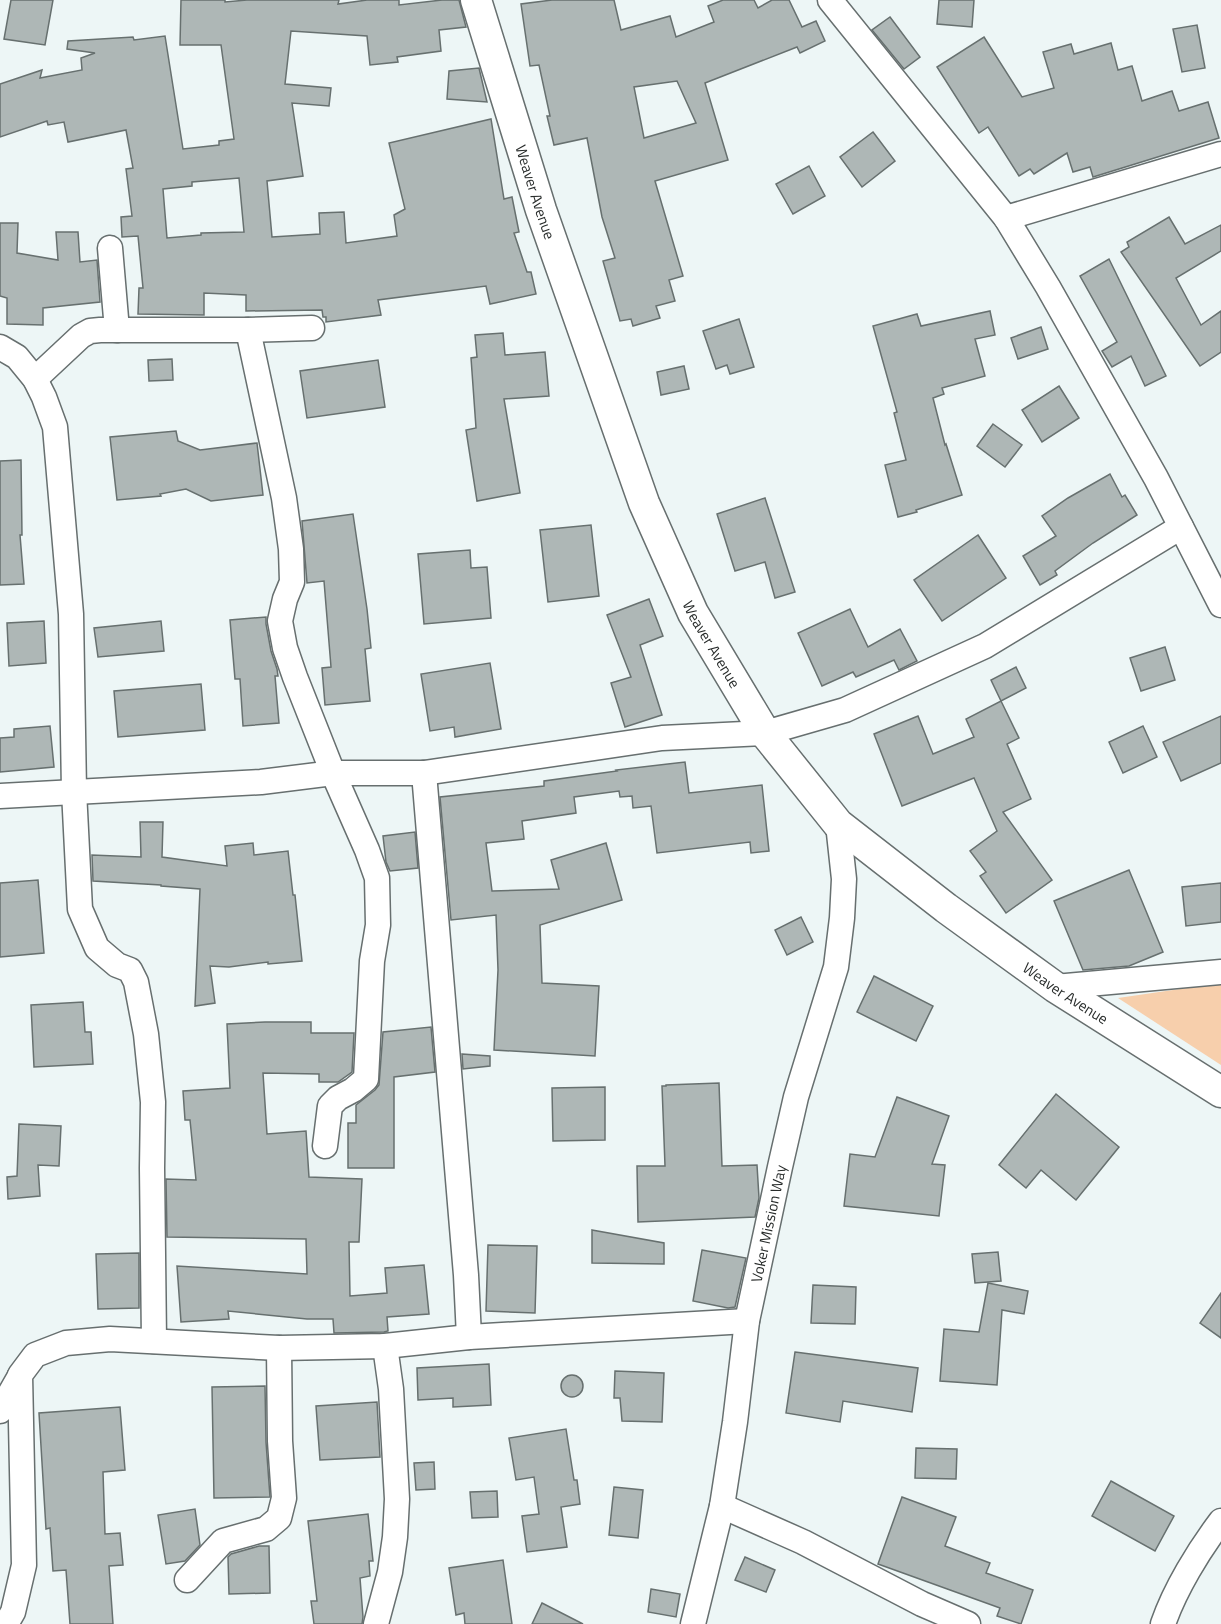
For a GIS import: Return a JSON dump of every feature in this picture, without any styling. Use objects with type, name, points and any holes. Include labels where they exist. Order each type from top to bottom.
[{"type":"street","name":"Weaver Avenue","points":[[476,0],[541,210],[644,503],[693,613],[765,733],[838,824],[946,908],[1055,987],[1221,1092]]},
{"type":"street","points":[[830,0],[1006,218],[1151,468],[1220,602]]},
{"type":"street","points":[[1006,218],[1221,154]]},
{"type":"street","points":[[110,248],[117,330]]},
{"type":"street","points":[[35,379],[81,336],[90,331],[312,328]]},
{"type":"street","points":[[248,330],[284,498],[291,549],[292,582],[280,621],[285,648],[333,773],[377,878],[378,925],[372,961],[366,1079],[330,1106],[325,1146]]},
{"type":"street","points":[[0,347],[17,357],[35,379],[55,427],[71,614],[74,791],[80,909],[97,948],[117,965],[130,970],[136,982],[146,1034],[153,1102],[154,1341]]},
{"type":"street","points":[[0,796],[261,782],[333,773],[424,773],[662,738],[765,733],[845,710],[985,646],[1181,527]]},
{"type":"street","points":[[424,773],[470,1337]]},
{"type":"street","name":"Voker Mission Way","points":[[693,1624],[722,1506],[747,1321],[796,1097],[836,967],[844,879],[838,824]]},
{"type":"street","points":[[1055,987],[1221,972]]},
{"type":"street","points":[[0,1411],[20,1375],[35,1355],[66,1343],[110,1339],[279,1348],[385,1346],[470,1337],[747,1321]]},
{"type":"street","points":[[376,1624],[390,1572],[397,1499],[391,1389],[385,1346]]},
{"type":"street","points":[[187,1580],[223,1541],[266,1529],[279,1518],[284,1498],[280,1441],[279,1348]]},
{"type":"street","points":[[6,1624],[13,1612],[24,1565],[20,1375]]},
{"type":"street","points":[[722,1506],[803,1542],[922,1604],[968,1624]]},
{"type":"street","points":[[1163,1624],[1170,1602],[1221,1521]]},
{"type":"shaded area","points":[[1221,983],[1221,1065],[1118,998]]},
{"type":"building","points":[[11,0],[53,0],[45,45],[4,39]]},
{"type":"building","points":[[181,0],[225,0],[225,2],[339,0],[338,4],[367,0],[399,0],[399,5],[459,0],[466,27],[439,30],[441,51],[397,57],[398,62],[370,65],[367,36],[291,31],[285,84],[331,88],[329,106],[292,103],[303,176],[267,181],[272,237],[320,234],[319,213],[344,212],[346,243],[397,236],[394,215],[405,209],[389,143],[491,119],[504,199],[512,197],[519,232],[514,233],[527,272],[531,272],[536,294],[490,304],[486,286],[378,300],[381,315],[326,322],[322,310],[246,311],[246,295],[204,293],[204,315],[138,314],[139,288],[143,288],[138,236],[122,237],[121,217],[132,216],[126,169],[133,168],[126,130],[68,142],[64,122],[48,125],[47,121],[0,137],[0,84],[42,70],[40,78],[82,70],[81,58],[95,53],[67,49],[68,41],[133,37],[134,40],[165,36],[183,149],[219,145],[219,141],[234,139],[221,45],[180,45]],"holes":[[[239,178],[244,232],[201,233],[201,235],[167,238],[163,189],[192,186],[192,182]]]},
{"type":"building","points":[[552,0],[614,0],[621,30],[670,16],[676,37],[714,22],[708,6],[723,0],[754,0],[758,8],[772,0],[789,0],[802,27],[816,21],[825,41],[800,53],[797,47],[705,83],[728,160],[655,181],[683,276],[669,280],[675,301],[656,306],[660,318],[633,326],[631,319],[620,321],[603,261],[615,258],[602,217],[587,138],[554,145],[539,65],[530,66],[521,4]],"holes":[[[677,81],[696,123],[644,138],[634,87]]]},
{"type":"building","points":[[939,0],[974,0],[972,27],[937,24]]},
{"type":"building","points":[[890,17],[920,57],[904,69],[872,30]]},
{"type":"building","points":[[1197,25],[1205,68],[1182,72],[1173,29]]},
{"type":"building","points":[[984,37],[1022,97],[1054,88],[1043,52],[1071,44],[1074,54],[1111,43],[1118,70],[1132,66],[1142,101],[1172,91],[1179,111],[1208,102],[1219,138],[1093,177],[1090,167],[1073,172],[1067,153],[1034,174],[1030,169],[1019,176],[988,127],[979,133],[937,67]]},
{"type":"building","points":[[479,68],[487,102],[447,99],[449,71]]},
{"type":"building","points":[[873,132],[895,161],[862,187],[840,157]]},
{"type":"building","points":[[809,166],[825,196],[793,214],[776,184]]},
{"type":"building","points":[[1169,217],[1185,244],[1221,225],[1221,251],[1176,278],[1201,325],[1221,311],[1221,352],[1200,366],[1121,252],[1129,247],[1127,242]]},
{"type":"building","points":[[0,223],[18,223],[17,253],[58,260],[56,232],[78,232],[80,262],[97,260],[100,302],[43,308],[43,325],[7,324],[7,298],[0,296]]},
{"type":"building","points":[[1109,259],[1166,376],[1145,386],[1131,356],[1112,367],[1102,351],[1117,342],[1080,276]]},
{"type":"building","points":[[990,311],[995,335],[975,339],[985,376],[942,388],[944,394],[933,398],[945,445],[962,495],[898,517],[885,465],[906,460],[894,413],[897,412],[873,326],[917,314],[921,326]]},
{"type":"building","points":[[739,319],[754,367],[730,374],[727,365],[716,369],[703,331]]},
{"type":"building","points":[[1041,327],[1048,349],[1018,359],[1011,338]]},
{"type":"building","points":[[503,333],[505,355],[545,352],[549,396],[504,399],[520,493],[477,501],[466,430],[476,428],[471,358],[477,357],[475,335]]},
{"type":"building","points":[[172,359],[173,380],[149,381],[148,360]]},
{"type":"building","points":[[378,360],[385,407],[307,418],[300,371]]},
{"type":"building","points":[[684,366],[689,389],[661,395],[657,372]]},
{"type":"building","points":[[1059,386],[1079,418],[1042,442],[1022,410]]},
{"type":"building","points":[[993,424],[1022,445],[1005,467],[977,446]]},
{"type":"building","points":[[176,431],[178,441],[200,450],[257,443],[263,495],[211,501],[186,489],[160,494],[161,496],[117,500],[110,437]]},
{"type":"building","points":[[21,460],[22,535],[20,535],[24,584],[0,585],[0,461]]},
{"type":"building","points":[[1110,474],[1122,497],[1125,495],[1137,515],[1093,543],[1055,571],[1057,575],[1040,585],[1023,556],[1056,536],[1042,516]]},
{"type":"building","points":[[765,498],[795,592],[775,598],[765,562],[735,571],[717,514]]},
{"type":"building","points":[[353,514],[371,648],[365,649],[370,701],[325,705],[322,668],[331,667],[324,581],[307,583],[302,521]]},
{"type":"building","points":[[591,525],[599,596],[548,602],[540,530]]},
{"type":"building","points":[[978,535],[1006,578],[942,621],[914,580]]},
{"type":"building","points":[[470,550],[471,568],[487,567],[491,618],[424,624],[418,554]]},
{"type":"building","points":[[649,599],[663,636],[640,645],[662,715],[625,727],[611,683],[631,677],[607,615]]},
{"type":"building","points":[[850,609],[868,647],[900,629],[917,661],[899,670],[894,660],[856,677],[853,672],[822,686],[798,633]]},
{"type":"building","points":[[266,617],[271,651],[278,676],[275,676],[279,723],[243,726],[240,679],[235,679],[230,620]]},
{"type":"building","points":[[44,621],[46,663],[9,666],[7,623]]},
{"type":"building","points":[[161,621],[164,651],[98,657],[94,628]]},
{"type":"building","points":[[1165,647],[1175,680],[1141,691],[1130,658]]},
{"type":"building","points":[[490,663],[501,729],[455,737],[454,727],[430,731],[421,674]]},
{"type":"building","points":[[1016,667],[1026,688],[1001,701],[991,680]]},
{"type":"building","points":[[201,684],[205,730],[118,737],[114,691]]},
{"type":"building","points":[[1001,701],[1019,738],[1007,744],[1031,799],[1003,812],[1052,880],[1006,913],[980,876],[986,872],[970,851],[997,831],[974,778],[902,806],[874,734],[918,716],[933,754],[974,737],[966,719]]},
{"type":"building","points":[[1221,716],[1221,763],[1181,781],[1163,742]]},
{"type":"building","points":[[50,726],[54,767],[0,772],[0,738],[14,737],[14,729]]},
{"type":"building","points":[[1143,726],[1157,757],[1123,773],[1109,742]]},
{"type":"building","points":[[685,762],[689,793],[762,785],[769,851],[751,853],[750,842],[657,853],[651,806],[633,808],[632,796],[620,797],[619,791],[574,797],[576,813],[522,821],[524,839],[486,843],[492,891],[559,889],[551,860],[606,843],[622,900],[540,925],[542,983],[599,986],[595,1056],[494,1050],[498,970],[496,915],[451,920],[440,797],[544,786],[544,781]]},
{"type":"building","points":[[140,822],[163,822],[162,857],[227,866],[225,846],[253,843],[254,855],[288,851],[302,961],[229,967],[210,966],[215,1003],[195,1006],[200,889],[93,881],[92,855],[141,857]]},
{"type":"building","points":[[415,832],[418,868],[390,871],[386,862],[383,836]]},
{"type":"building","points":[[1129,870],[1163,952],[1129,966],[1083,970],[1054,901]]},
{"type":"building","points":[[38,880],[44,953],[0,957],[0,883]]},
{"type":"building","points":[[1221,883],[1221,922],[1186,926],[1182,887]]},
{"type":"building","points":[[801,917],[813,942],[787,955],[775,930]]},
{"type":"building","points":[[874,976],[933,1006],[916,1041],[857,1012]]},
{"type":"building","points":[[83,1002],[85,1032],[91,1032],[93,1064],[34,1067],[31,1005]]},
{"type":"building","points":[[311,1022],[311,1033],[354,1033],[352,1072],[338,1082],[319,1082],[319,1074],[263,1073],[267,1134],[306,1131],[309,1177],[362,1179],[359,1242],[349,1242],[350,1296],[387,1293],[385,1268],[424,1265],[429,1314],[387,1317],[388,1331],[384,1332],[334,1333],[333,1319],[307,1319],[228,1311],[229,1319],[181,1322],[177,1266],[307,1274],[306,1239],[167,1237],[166,1179],[196,1180],[190,1120],[185,1120],[183,1091],[230,1088],[227,1024]]},
{"type":"building","points":[[431,1027],[435,1072],[394,1077],[394,1168],[348,1168],[348,1123],[356,1123],[356,1105],[379,1085],[383,1032]]},
{"type":"building","points":[[462,1054],[490,1056],[490,1066],[463,1069]]},
{"type":"building","points":[[719,1083],[722,1166],[757,1165],[759,1198],[755,1217],[638,1222],[637,1166],[665,1166],[662,1086]]},
{"type":"building","points":[[605,1087],[605,1140],[553,1141],[552,1088]]},
{"type":"building","points":[[1056,1094],[1119,1147],[1076,1200],[1041,1170],[1026,1188],[999,1165]]},
{"type":"building","points":[[897,1097],[949,1116],[932,1164],[945,1165],[939,1216],[844,1206],[850,1154],[875,1157]]},
{"type":"building","points":[[19,1124],[61,1126],[59,1166],[38,1165],[40,1196],[8,1199],[7,1177],[17,1176]]},
{"type":"building","points":[[592,1230],[664,1243],[664,1264],[592,1263]]},
{"type":"building","points":[[488,1245],[537,1246],[535,1313],[486,1311]]},
{"type":"building","points":[[702,1250],[746,1258],[735,1307],[728,1308],[693,1301]]},
{"type":"building","points":[[998,1252],[1001,1281],[975,1283],[972,1254]]},
{"type":"building","points":[[139,1253],[139,1308],[98,1309],[96,1254]]},
{"type":"building","points":[[988,1283],[1028,1291],[1024,1314],[1002,1310],[997,1385],[940,1381],[944,1329],[979,1332]]},
{"type":"building","points":[[813,1285],[856,1287],[855,1324],[811,1323]]},
{"type":"building","points":[[1221,1293],[1221,1338],[1200,1323]]},
{"type":"building","points":[[795,1352],[918,1368],[912,1412],[843,1401],[840,1422],[786,1413]]},
{"type":"building","points":[[489,1364],[491,1405],[453,1407],[453,1398],[418,1400],[417,1368]]},
{"type":"building","points":[[615,1371],[664,1373],[662,1422],[622,1421],[620,1398],[614,1398]]},
{"type":"building","points":[[572,1375],[580,1378],[583,1386],[580,1394],[572,1397],[564,1394],[561,1386],[564,1378]]},
{"type":"building","points":[[265,1386],[270,1497],[214,1498],[212,1387]]},
{"type":"building","points":[[377,1402],[380,1457],[320,1460],[316,1406]]},
{"type":"building","points":[[120,1407],[125,1470],[103,1472],[105,1534],[120,1533],[123,1565],[109,1566],[113,1624],[70,1624],[66,1570],[53,1571],[50,1528],[46,1529],[39,1413]]},
{"type":"building","points":[[566,1429],[580,1504],[561,1507],[567,1547],[527,1552],[522,1516],[539,1514],[534,1477],[516,1480],[509,1438]]},
{"type":"building","points":[[916,1448],[957,1449],[956,1479],[915,1478]]},
{"type":"building","points":[[434,1462],[435,1489],[416,1490],[414,1463]]},
{"type":"building","points":[[1111,1481],[1174,1516],[1155,1551],[1092,1516]]},
{"type":"building","points":[[614,1487],[643,1490],[638,1538],[609,1535]]},
{"type":"building","points":[[497,1491],[498,1517],[472,1518],[470,1492]]},
{"type":"building","points":[[902,1497],[956,1517],[945,1546],[990,1563],[986,1573],[1033,1590],[1021,1624],[997,1616],[1000,1608],[878,1564]]},
{"type":"building","points":[[195,1509],[200,1545],[185,1561],[166,1564],[158,1515]]},
{"type":"building","points":[[368,1514],[373,1561],[369,1561],[370,1576],[360,1578],[362,1624],[314,1624],[311,1601],[317,1601],[308,1521]]},
{"type":"building","points":[[259,1546],[269,1546],[270,1593],[229,1594],[228,1557],[231,1554]]},
{"type":"building","points":[[745,1557],[775,1570],[766,1592],[735,1580]]},
{"type":"building","points":[[503,1560],[512,1624],[465,1624],[464,1613],[456,1615],[449,1568]]},
{"type":"building","points":[[651,1589],[680,1594],[676,1617],[648,1612]]},
{"type":"building","points":[[542,1603],[583,1624],[532,1624]]}]
